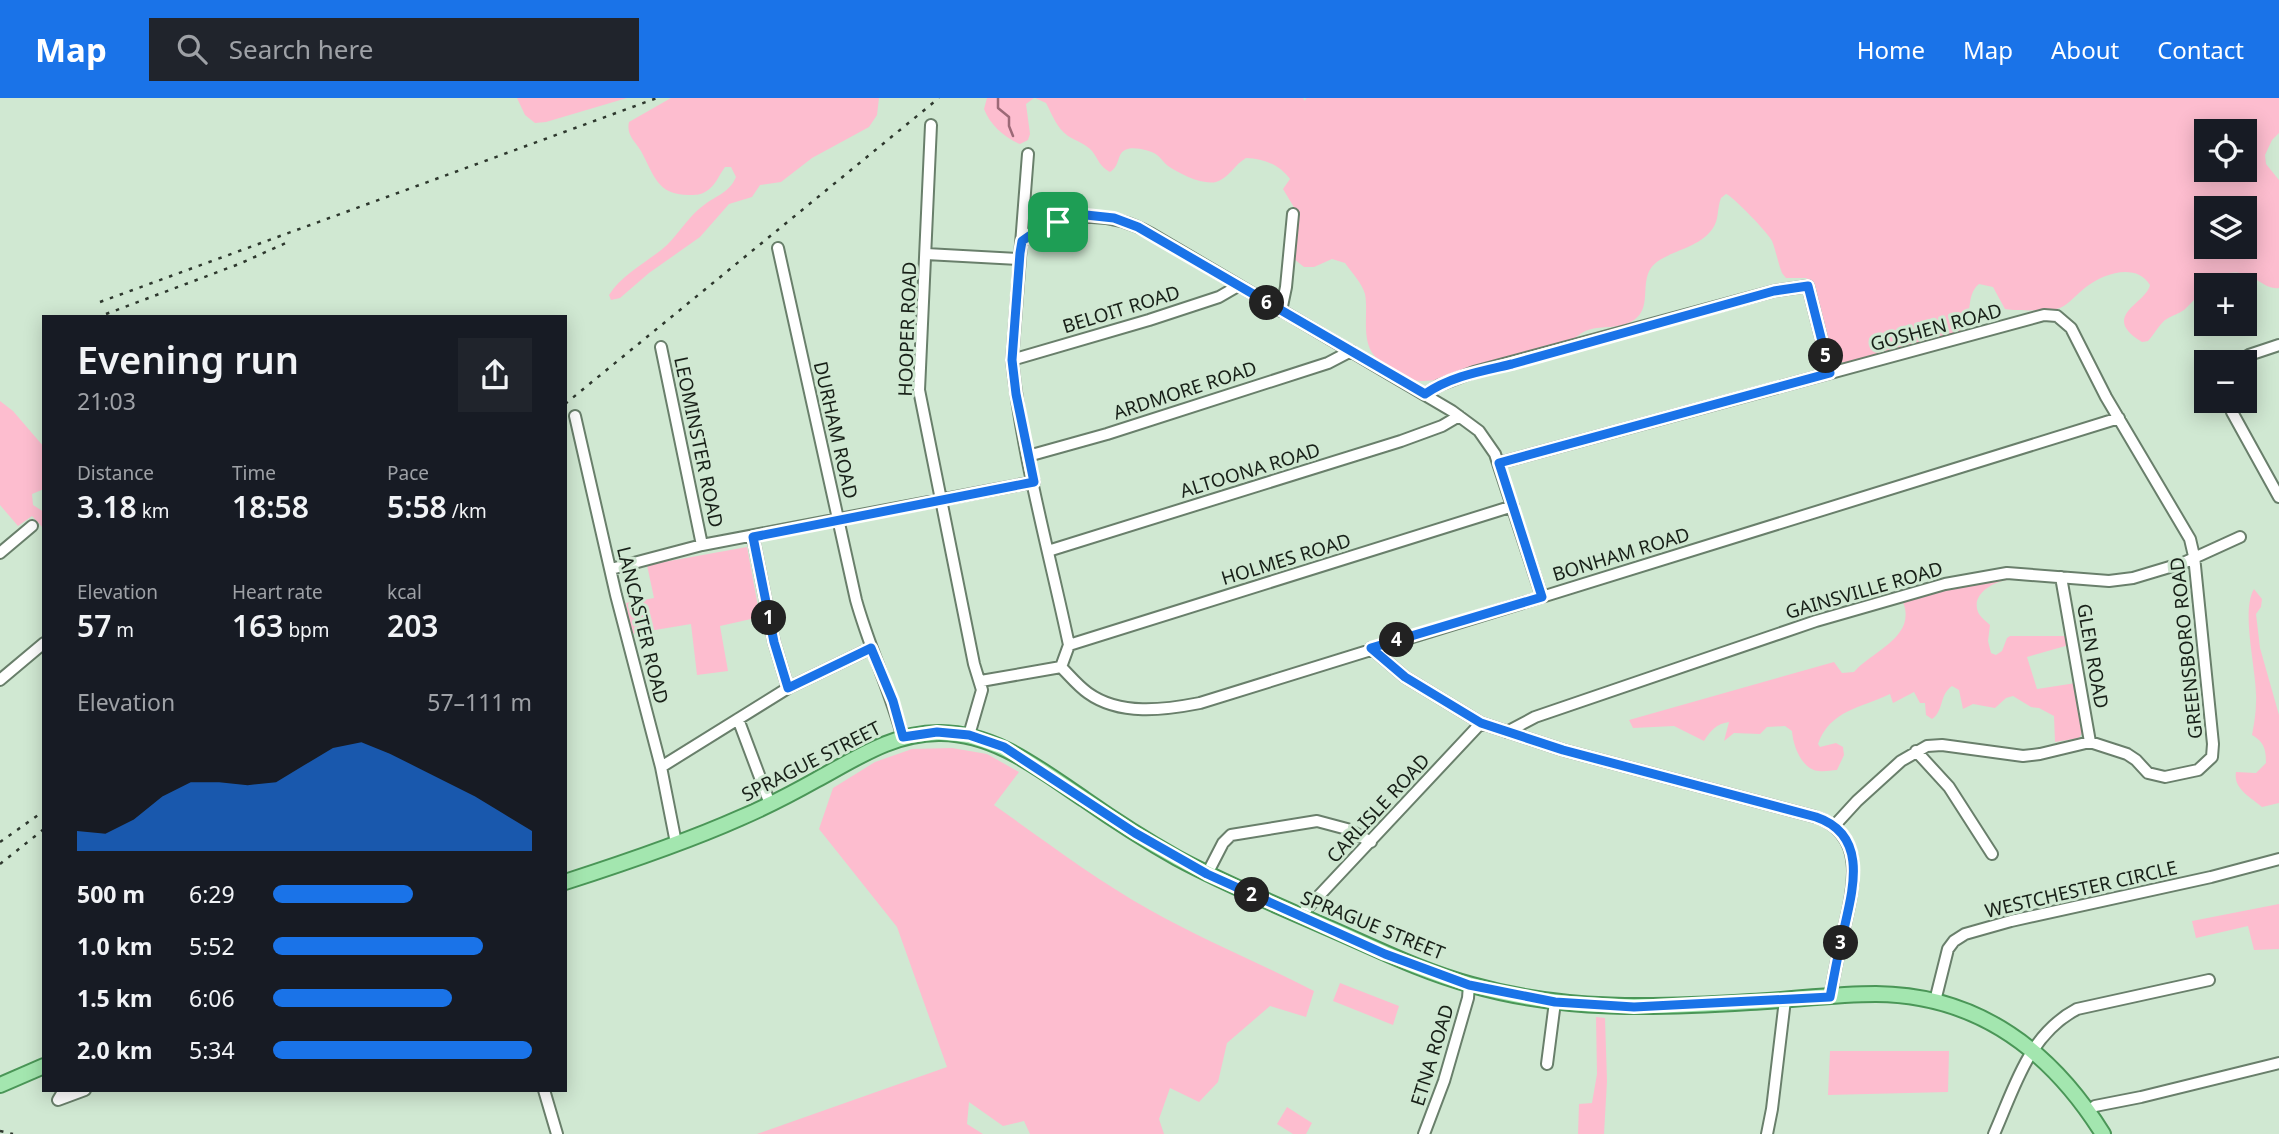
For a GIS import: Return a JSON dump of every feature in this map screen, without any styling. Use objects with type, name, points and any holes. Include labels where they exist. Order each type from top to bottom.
[{"type":"main road","name":"SPRAGUE STREET","points":[[567,882],[734,821],[889,741],[937,732],[969,735],[985,739],[1019,755],[1135,833],[1207,874],[1385,954],[1469,985],[1555,1002],[1634,1007],[1877,994],[1935,1001],[1998,1026],[2032,1049],[2059,1074],[2089,1111],[2103,1134]]},
{"type":"main road","points":[[0,1085],[42,1067]]},
{"type":"street","name":"HOOPER ROAD","points":[[931,125],[919,390],[974,664],[981,681],[981,695],[969,735]]},
{"type":"street","points":[[981,681],[1061,667],[1069,645],[1028,456],[1012,360],[1028,154]]},
{"type":"street","points":[[1281,311],[1293,214]]},
{"type":"street","points":[[1022,241],[1052,224],[1074,217],[1091,215],[1114,218],[1150,233],[1459,416],[1487,439],[1499,463],[1542,597]]},
{"type":"street","name":"DURHAM ROAD","points":[[778,248],[856,600],[871,648],[893,701],[903,737]]},
{"type":"street","points":[[926,254],[1019,259]]},
{"type":"street","name":"BELOIT ROAD","points":[[1012,360],[1149,320],[1219,297],[1238,286]]},
{"type":"street","points":[[1425,394],[1445,383],[1483,370],[1774,291],[1808,286],[1830,373]]},
{"type":"street","name":"GOSHEN ROAD","points":[[1499,463],[2044,315],[2057,316]]},
{"type":"street","name":"GREENSBORO ROAD","points":[[2057,316],[2071,328],[2119,418],[2187,533],[2194,556],[2213,744],[2212,757],[2197,770],[2165,777],[2148,773],[2127,754],[2090,742]]},
{"type":"street","points":[[2257,352],[2279,345]]},
{"type":"street","name":"LEOMINSTER ROAD","points":[[661,347],[702,545]]},
{"type":"street","name":"ARDMORE ROAD","points":[[1028,456],[1328,363],[1351,351]]},
{"type":"street","points":[[2233,413],[2279,497]]},
{"type":"street","name":"LANCASTER ROAD","points":[[575,416],[661,767],[676,843]]},
{"type":"street","name":"ALTOONA ROAD","points":[[1048,551],[1392,444],[1442,426],[1459,416]]},
{"type":"street","name":"BONHAM ROAD","points":[[1061,667],[1098,699],[1120,706],[1147,710],[1200,703],[2119,418]]},
{"type":"street","points":[[611,569],[702,545],[1034,482]]},
{"type":"street","name":"HOLMES ROAD","points":[[1069,645],[1513,506]]},
{"type":"street","points":[[0,554],[32,526]]},
{"type":"street","points":[[753,537],[774,642],[788,688]]},
{"type":"street","name":"GAINSVILLE ROAD","points":[[1507,732],[1535,717],[1790,629],[1945,584],[2007,573],[2109,580],[2133,578],[2176,565],[2240,537]]},
{"type":"street","name":"GLEN ROAD","points":[[2061,577],[2090,742]]},
{"type":"street","points":[[1,678],[42,645]]},
{"type":"street","points":[[661,767],[788,688],[871,648]]},
{"type":"street","points":[[1371,648],[1405,677],[1481,723],[1563,750],[1816,817],[1835,825],[1849,845],[1854,869],[1851,897],[1830,997]]},
{"type":"street","points":[[738,719],[770,804]]},
{"type":"street","name":"CARLISLE ROAD","points":[[1300,916],[1481,723]]},
{"type":"street","points":[[1835,825],[1857,801],[1916,751],[1927,746],[1942,745],[2023,755],[2040,754],[2090,742]]},
{"type":"street","points":[[1916,751],[1948,787],[1992,853]]},
{"type":"street","points":[[1207,874],[1230,835],[1317,821],[1347,829],[1371,842]]},
{"type":"street","name":"WESTCHESTER CIRCLE","points":[[1935,1001],[1948,949],[1965,934],[2279,859]]},
{"type":"street","points":[[1994,1134],[2032,1049],[2062,1017],[2077,1009],[2209,980]]},
{"type":"street","name":"ETNA ROAD","points":[[1424,1134],[1444,1081],[1468,998],[1469,985]]},
{"type":"street","points":[[1767,1134],[1785,1000]]},
{"type":"street","points":[[1547,1064],[1555,1002]]},
{"type":"street","points":[[2089,1111],[2095,1106],[2279,1063]]},
{"type":"street","points":[[63,1092],[58,1100],[80,1092]]},
{"type":"street","points":[[545,1092],[557,1134]]},
{"type":"shaded area","points":[[517,98],[627,98],[535,123],[525,115]]},
{"type":"shaded area","points":[[671,98],[879,98],[877,115],[869,127],[812,158],[781,182],[760,185],[752,197],[729,204],[700,237],[649,273],[620,298],[611,300],[609,295],[621,280],[667,245],[694,214],[726,190],[736,177],[731,167],[725,167],[712,187],[695,195],[670,192],[658,182],[628,127],[629,122]]},
{"type":"shaded area","points":[[987,98],[1034,98],[1026,104],[1030,134],[1028,140],[1020,144],[999,130],[984,109]]},
{"type":"shaded area","points":[[1035,98],[1303,98],[1305,101],[1306,98],[2279,98],[2279,133],[2272,140],[2265,155],[2266,164],[2279,180],[2279,288],[2269,287],[2257,280],[2257,273],[2194,273],[2194,299],[2184,310],[2165,320],[2148,341],[2142,342],[2130,333],[2125,325],[2128,311],[2147,292],[2150,285],[2136,274],[2119,272],[2101,278],[2060,308],[2049,310],[2005,309],[1993,287],[1979,284],[1972,295],[1967,321],[1959,332],[1852,363],[1838,362],[1831,352],[1814,283],[1806,278],[1786,278],[1769,237],[1743,208],[1726,194],[1721,198],[1715,225],[1707,235],[1657,262],[1651,268],[1646,281],[1643,309],[1634,320],[1623,325],[1588,330],[1560,345],[1446,378],[1421,381],[1399,373],[1373,354],[1367,338],[1365,294],[1345,263],[1332,259],[1314,267],[1304,267],[1294,259],[1294,231],[1298,214],[1283,189],[1290,179],[1276,166],[1246,158],[1228,175],[1210,183],[1173,169],[1154,153],[1132,148],[1122,152],[1110,172],[1101,165],[1090,149],[1068,136],[1055,121],[1046,103]]},
{"type":"shaded area","points":[[0,401],[13,411],[42,445],[42,490],[32,494],[33,505],[42,511],[42,527],[32,516],[18,526],[0,505]]},
{"type":"shaded area","points":[[747,547],[760,617],[720,626],[728,671],[697,675],[691,624],[631,634],[626,603],[654,598],[647,565]]},
{"type":"shaded area","points":[[1980,580],[2007,580],[1990,586],[1980,594],[1978,600],[1978,612],[1990,625],[1988,641],[1991,653],[1996,655],[2002,651],[2010,636],[2066,636],[2069,645],[2027,657],[2037,689],[2076,683],[2084,730],[2079,738],[2055,742],[2054,716],[2013,696],[2006,698],[1995,708],[1973,704],[1963,709],[1959,690],[1952,686],[1932,719],[1926,715],[1925,703],[1920,703],[1914,692],[1893,703],[1890,694],[1838,717],[1823,733],[1818,744],[1820,747],[1836,743],[1843,747],[1844,755],[1837,770],[1813,770],[1803,762],[1794,743],[1792,731],[1785,726],[1767,727],[1760,734],[1734,733],[1724,741],[1729,722],[1714,728],[1704,741],[1674,726],[1633,728],[1629,720],[1834,662],[1842,673],[1854,672],[1898,634],[1904,625],[1906,614],[1903,602]]},
{"type":"shaded area","points":[[2254,589],[2262,599],[2256,614],[2260,648],[2279,715],[2279,803],[2262,807],[2240,788],[2236,778],[2236,772],[2256,773],[2266,763],[2264,746],[2252,735],[2256,690],[2249,612]]},
{"type":"shaded area","points":[[952,748],[987,754],[1019,772],[994,805],[1090,873],[1170,921],[1314,991],[1306,1017],[1270,1006],[1227,1043],[1218,1082],[1199,1102],[1170,1088],[1159,1119],[1164,1134],[1030,1134],[1024,1121],[1003,1126],[969,1102],[967,1124],[983,1134],[757,1134],[947,1067],[897,927],[819,829],[833,788],[875,762],[912,749]]},
{"type":"shaded area","points":[[2279,904],[2279,949],[2254,950],[2248,926],[2196,938],[2192,921]]},
{"type":"shaded area","points":[[1340,983],[1399,1006],[1393,1025],[1333,1001]]},
{"type":"shaded area","points":[[1596,1017],[1605,1018],[1607,1081],[1604,1134],[1578,1134],[1579,1104],[1592,1103],[1597,1074]]},
{"type":"shaded area","points":[[1830,1051],[1949,1051],[1948,1092],[1828,1095]]},
{"type":"shaded area","points":[[1287,1107],[1312,1123],[1306,1134],[1293,1134],[1277,1124]]},
{"type":"waterway","points":[[998,98],[998,108],[1009,117],[1013,136]]},
{"type":"railway","points":[[100,302],[657,98]]},
{"type":"railway","points":[[567,402],[939,98]]},
{"type":"railway","points":[[106,314],[239,264],[288,242]]},
{"type":"railway","points":[[0,842],[42,812]]},
{"type":"railway","points":[[0,864],[42,831]]},
{"type":"railway","points":[[0,1131],[13,1134]]},
{"type":"route","points":[[1086,215],[1103,216],[1138,227],[1425,394],[1435,387],[1483,370],[1774,291],[1808,286],[1830,373],[1499,463],[1542,597],[1371,648],[1405,677],[1481,723],[1563,750],[1816,817],[1835,825],[1849,845],[1854,869],[1851,897],[1830,997],[1662,1007],[1603,1006],[1555,1002],[1469,985],[1385,954],[1207,874],[1135,833],[1004,747],[969,735],[937,732],[903,737],[893,701],[871,648],[788,688],[774,642],[753,537],[1034,482],[1012,360],[1019,259],[1022,241],[1040,229],[1058,222],[1086,215]]}]
